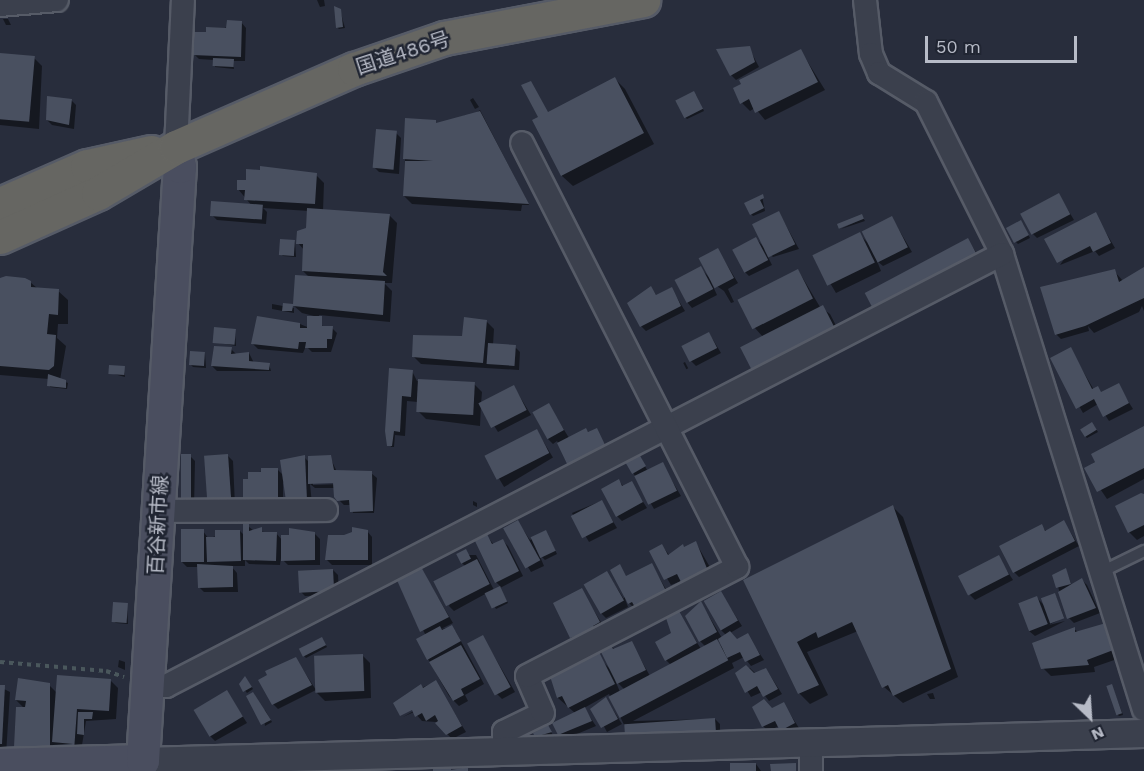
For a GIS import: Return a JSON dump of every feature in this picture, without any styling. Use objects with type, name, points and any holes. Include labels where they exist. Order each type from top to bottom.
[{"type":"highway","name":"国道486号","points":[[0,237],[98,193],[176,147],[354,69],[444,39],[643,0]]},
{"type":"highway","name":"国道486号","points":[[0,204],[87,166],[176,147]]},
{"type":"main road","name":"百谷新市線","points":[[143,761],[150,686],[158,511],[180,167],[176,147]]},
{"type":"main road","points":[[0,765],[143,761]]},
{"type":"street","points":[[0,5],[57,0]]},
{"type":"street","points":[[176,147],[183,0]]},
{"type":"street","points":[[866,0],[871,54],[879,73],[926,102],[1002,254],[1144,709]]},
{"type":"street","points":[[504,752],[504,732],[543,713],[527,676],[737,567],[667,425],[522,144]]},
{"type":"street","points":[[150,686],[166,686],[667,425],[678,423],[1002,254]]},
{"type":"street","points":[[158,511],[326,510]]},
{"type":"street","points":[[143,761],[199,765],[504,752],[811,758],[1144,733]]},
{"type":"lane","points":[[1101,572],[1144,551]]},
{"type":"path","points":[[0,662],[106,671],[150,686]]},
{"type":"building","points":[[334,6],[341,9],[343,27],[336,28]]},
{"type":"building","points":[[227,20],[242,21],[241,57],[192,55],[193,32],[206,32],[206,27],[226,28]]},
{"type":"building","points":[[750,46],[755,62],[730,76],[716,49]]},
{"type":"building","points":[[801,49],[818,82],[755,113],[749,99],[740,104],[733,88],[741,84],[739,80]]},
{"type":"building","points":[[0,53],[35,56],[29,122],[0,119]]},
{"type":"building","points":[[213,58],[234,59],[234,67],[213,66]]},
{"type":"building","points":[[615,77],[644,133],[561,176],[532,120],[538,117],[521,85],[531,81],[548,112]]},
{"type":"building","points":[[694,91],[703,109],[684,118],[675,101]]},
{"type":"building","points":[[47,96],[72,99],[69,125],[46,120]]},
{"type":"building","points":[[480,111],[529,204],[403,196],[405,161],[433,161],[403,159],[405,118],[436,120],[436,123]]},
{"type":"building","points":[[376,129],[397,131],[394,170],[373,168]]},
{"type":"building","points":[[260,166],[317,173],[315,204],[244,200],[245,190],[237,190],[237,180],[246,180],[246,169],[260,170]]},
{"type":"building","points":[[1059,193],[1070,214],[1031,235],[1020,214]]},
{"type":"building","points":[[763,194],[764,198],[760,200],[764,208],[750,215],[744,203]]},
{"type":"building","points":[[211,201],[263,205],[262,220],[210,216]]},
{"type":"building","points":[[307,208],[390,214],[383,272],[387,276],[302,271],[303,244],[296,244],[297,231],[306,228]]},
{"type":"building","points":[[779,211],[795,244],[768,257],[752,224]]},
{"type":"building","points":[[1096,212],[1111,243],[1093,252],[1090,246],[1057,263],[1044,239]]},
{"type":"building","points":[[862,214],[864,219],[839,229],[837,224]]},
{"type":"building","points":[[892,216],[908,247],[878,263],[862,231]]},
{"type":"building","points":[[1021,220],[1029,235],[1014,243],[1006,228]]},
{"type":"building","points":[[860,232],[875,263],[827,286],[812,255]]},
{"type":"building","points":[[756,237],[768,260],[744,273],[732,250]]},
{"type":"building","points":[[968,238],[980,261],[877,316],[865,293]]},
{"type":"building","points":[[280,239],[295,240],[294,256],[279,255]]},
{"type":"building","points":[[718,248],[734,278],[715,288],[699,258]]},
{"type":"building","points":[[701,266],[713,289],[687,303],[675,280]]},
{"type":"building","points":[[1144,267],[1144,298],[1085,326],[1055,335],[1040,287],[1115,269],[1119,282]]},
{"type":"building","points":[[798,269],[813,298],[752,329],[737,300]]},
{"type":"building","points":[[295,275],[385,281],[383,315],[293,306],[292,311],[282,311],[283,303],[293,304]]},
{"type":"building","points":[[6,276],[25,278],[31,281],[31,287],[59,289],[58,315],[49,314],[47,334],[56,335],[54,366],[49,370],[0,366],[0,278]]},
{"type":"building","points":[[651,286],[656,295],[672,287],[681,306],[640,327],[627,303]]},
{"type":"building","points":[[823,305],[836,331],[753,373],[740,347]]},
{"type":"building","points":[[257,316],[300,323],[300,328],[307,328],[307,316],[322,316],[322,326],[333,326],[332,339],[327,339],[327,348],[305,348],[306,342],[299,342],[298,349],[251,344]]},
{"type":"building","points":[[464,317],[487,320],[483,363],[412,357],[413,335],[462,336]]},
{"type":"building","points":[[214,327],[236,329],[235,345],[213,343]]},
{"type":"building","points":[[709,332],[717,348],[690,362],[681,346]]},
{"type":"building","points":[[488,343],[516,345],[514,366],[487,364]]},
{"type":"building","points":[[214,346],[232,347],[231,354],[249,352],[249,361],[270,363],[269,370],[211,366]]},
{"type":"building","points":[[1071,347],[1092,389],[1098,386],[1101,392],[1119,383],[1129,403],[1103,417],[1094,399],[1076,409],[1050,358]]},
{"type":"building","points":[[190,351],[205,352],[204,366],[189,365]]},
{"type":"building","points":[[109,365],[125,366],[124,375],[108,374]]},
{"type":"building","points":[[389,368],[413,370],[411,397],[402,396],[400,432],[394,431],[392,446],[387,446],[385,431]]},
{"type":"building","points":[[48,374],[66,380],[66,388],[47,386]]},
{"type":"building","points":[[418,379],[475,382],[473,415],[416,412]]},
{"type":"building","points":[[514,385],[527,410],[491,428],[478,403]]},
{"type":"building","points":[[549,403],[564,430],[547,439],[532,412]]},
{"type":"building","points":[[1092,422],[1097,430],[1085,437],[1080,429]]},
{"type":"building","points":[[1144,426],[1144,468],[1097,492],[1084,468],[1095,462],[1091,454]]},
{"type":"building","points":[[586,428],[588,432],[597,428],[607,449],[569,468],[557,443]]},
{"type":"building","points":[[537,429],[549,453],[497,480],[484,456]]},
{"type":"building","points":[[181,454],[191,454],[191,503],[181,503]]},
{"type":"building","points":[[228,454],[231,501],[207,503],[204,456]]},
{"type":"building","points":[[639,454],[646,466],[632,474],[625,462]]},
{"type":"building","points":[[305,455],[307,500],[286,501],[280,460]]},
{"type":"building","points":[[331,455],[334,470],[372,471],[373,511],[350,512],[349,500],[337,501],[334,497],[333,483],[308,484],[308,456]]},
{"type":"building","points":[[663,462],[677,491],[648,505],[634,476]]},
{"type":"building","points":[[261,468],[278,468],[278,500],[243,500],[243,479],[248,479],[248,472],[261,472]]},
{"type":"building","points":[[619,479],[622,486],[632,481],[643,502],[616,517],[601,489]]},
{"type":"building","points":[[1141,493],[1144,494],[1144,525],[1128,533],[1115,506]]},
{"type":"building","points":[[602,500],[613,522],[582,538],[571,516]]},
{"type":"building","points":[[893,505],[951,669],[893,696],[888,685],[882,688],[852,622],[818,638],[816,632],[797,642],[819,685],[798,694],[743,580]]},
{"type":"building","points":[[518,520],[540,560],[525,568],[503,528]]},
{"type":"building","points":[[1064,520],[1075,541],[1013,573],[999,546],[1042,524],[1045,531]]},
{"type":"building","points":[[243,524],[249,524],[249,531],[262,527],[262,532],[277,532],[276,561],[243,560]]},
{"type":"building","points":[[352,527],[368,530],[368,560],[325,560],[328,535],[344,535],[352,532]]},
{"type":"building","points":[[289,528],[315,532],[315,560],[281,561],[281,535],[289,535]]},
{"type":"building","points":[[181,529],[204,529],[204,562],[181,562]]},
{"type":"building","points":[[215,530],[240,530],[241,561],[207,562],[206,537],[215,537]]},
{"type":"building","points":[[546,530],[556,551],[540,558],[531,537]]},
{"type":"building","points":[[487,534],[492,544],[503,539],[519,571],[495,583],[475,541]]},
{"type":"building","points":[[696,541],[708,571],[682,584],[677,574],[664,580],[649,551],[662,544],[668,555],[683,544],[684,547]]},
{"type":"building","points":[[466,549],[471,559],[461,564],[456,554]]},
{"type":"building","points":[[999,555],[1009,575],[968,595],[958,576]]},
{"type":"building","points":[[477,559],[490,584],[446,606],[433,581]]},
{"type":"building","points":[[652,563],[667,593],[636,609],[632,602],[628,604],[610,570],[620,564],[626,576]]},
{"type":"building","points":[[197,564],[233,566],[233,587],[198,588]]},
{"type":"building","points":[[420,565],[449,617],[420,632],[396,578]]},
{"type":"building","points":[[1066,568],[1071,584],[1056,588],[1052,575]]},
{"type":"building","points":[[333,569],[334,591],[299,593],[298,571]]},
{"type":"building","points":[[607,571],[624,600],[601,614],[584,584]]},
{"type":"building","points":[[1082,578],[1096,608],[1067,619],[1058,592]]},
{"type":"building","points":[[500,586],[507,601],[492,609],[485,593]]},
{"type":"building","points":[[582,588],[600,622],[593,626],[595,630],[570,638],[553,603]]},
{"type":"building","points":[[721,591],[738,620],[721,630],[704,601]]},
{"type":"building","points":[[1055,593],[1064,618],[1050,624],[1041,598]]},
{"type":"building","points":[[1037,596],[1048,624],[1029,631],[1018,603]]},
{"type":"building","points":[[701,601],[717,632],[699,642],[685,616]]},
{"type":"building","points":[[113,602],[128,603],[127,623],[112,622]]},
{"type":"building","points":[[679,611],[697,643],[665,661],[655,642],[671,633],[666,618]]},
{"type":"building","points":[[1106,623],[1116,649],[1087,660],[1089,665],[1041,669],[1032,643],[1075,627],[1075,632]]},
{"type":"building","points":[[452,625],[461,641],[427,660],[416,639],[440,626],[442,630]]},
{"type":"building","points":[[730,631],[737,639],[748,633],[760,655],[745,662],[740,652],[727,658],[718,639]]},
{"type":"building","points":[[483,635],[511,687],[495,696],[467,643]]},
{"type":"building","points":[[322,637],[326,645],[303,657],[299,649]]},
{"type":"building","points":[[717,639],[728,660],[620,718],[608,697]]},
{"type":"building","points":[[632,641],[646,670],[617,684],[599,648],[610,643],[613,649]]},
{"type":"building","points":[[461,645],[480,679],[461,689],[464,695],[453,701],[429,662]]},
{"type":"building","points":[[597,648],[615,684],[568,708],[562,696],[557,698],[549,673]]},
{"type":"building","points":[[363,654],[364,691],[315,693],[314,656]]},
{"type":"building","points":[[296,657],[312,685],[272,705],[258,680],[267,675],[265,671]]},
{"type":"building","points":[[746,665],[754,673],[766,668],[778,689],[763,697],[757,686],[745,693],[735,673]]},
{"type":"building","points":[[57,675],[111,679],[109,711],[77,709],[74,751],[53,752],[53,745],[73,744],[52,742]]},
{"type":"building","points":[[245,676],[252,687],[243,692],[239,684]]},
{"type":"building","points":[[18,678],[50,683],[50,749],[14,747],[16,707],[25,707],[26,701],[15,700]]},
{"type":"building","points":[[436,680],[462,726],[446,735],[435,723],[438,721],[435,715],[426,721],[422,713],[415,717],[412,710],[400,716],[393,703],[421,684],[423,688]]},
{"type":"building","points":[[1112,684],[1122,713],[1116,715],[1106,686]]},
{"type":"building","points":[[0,685],[5,685],[2,744],[0,744]]},
{"type":"building","points":[[227,690],[243,717],[210,737],[194,710]]},
{"type":"building","points":[[253,692],[271,720],[261,725],[246,696]]},
{"type":"building","points":[[606,697],[618,719],[601,728],[590,709]]},
{"type":"building","points":[[764,699],[772,708],[784,702],[795,723],[780,731],[775,721],[762,727],[752,707]]},
{"type":"building","points":[[585,707],[592,721],[558,735],[552,723]]},
{"type":"building","points":[[78,712],[93,712],[92,719],[84,719],[84,735],[77,734]]},
{"type":"building","points":[[715,718],[716,732],[625,738],[624,724]]},
{"type":"building","points":[[548,725],[552,732],[535,737],[533,733]]},
{"type":"building","points":[[730,763],[756,763],[756,771],[730,771]]},
{"type":"building","points":[[796,763],[796,771],[771,771],[770,764]]},
{"type":"building","points":[[451,766],[451,770],[468,767],[468,771],[433,771],[433,768]]}]
